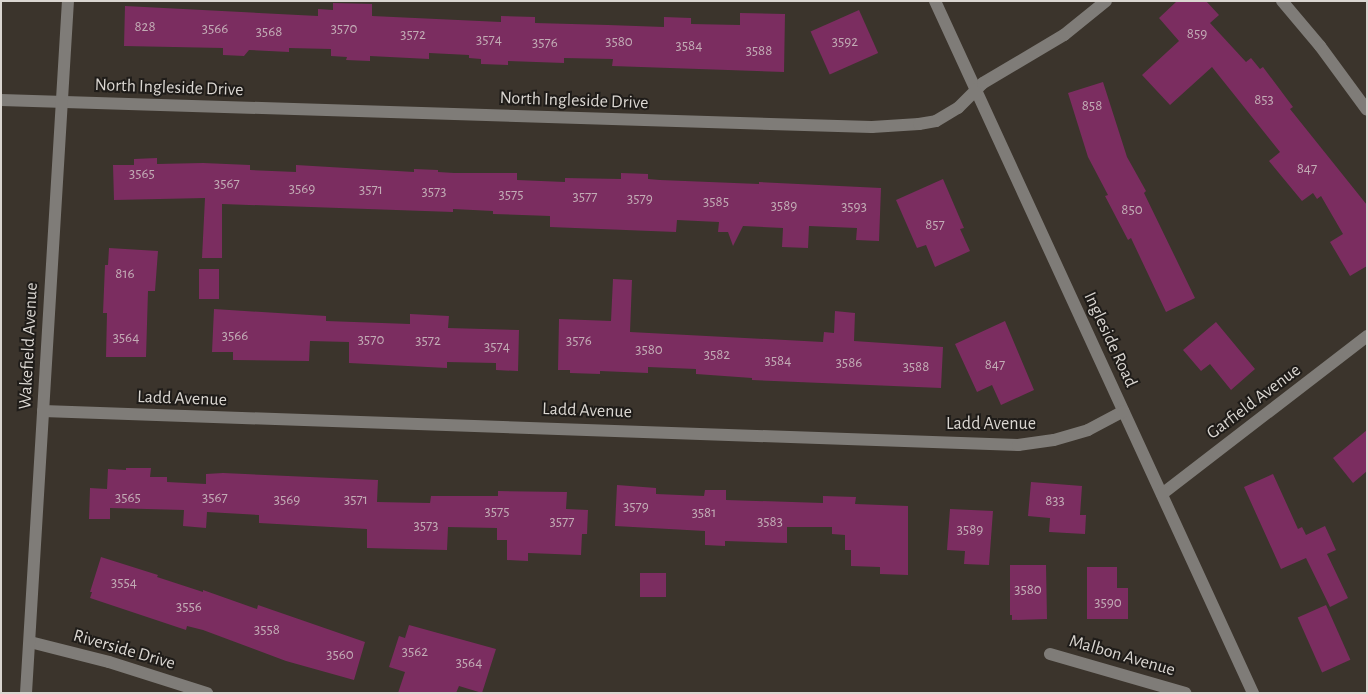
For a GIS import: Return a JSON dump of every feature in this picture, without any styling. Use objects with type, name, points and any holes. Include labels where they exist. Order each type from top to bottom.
[{"type":"street","name":"Wakefield Avenue","points":[[26,693],[68,1]]},
{"type":"street","name":"Ingleside Road","points":[[935,1],[1252,693]]},
{"type":"street","name":"North Ingleside Drive","points":[[1,100],[872,127],[919,124],[936,121],[958,108],[976,90],[1064,34],[1106,1]]},
{"type":"street","points":[[1282,1],[1320,46],[1367,110]]},
{"type":"street","name":"Garfield Avenue","points":[[1162,494],[1367,336]]},
{"type":"street","name":"Ladd Avenue","points":[[43,411],[1018,445],[1054,440],[1088,430],[1123,412]]},
{"type":"street","name":"Riverside Drive","points":[[30,642],[109,662],[207,693]]},
{"type":"street","name":"Malbon Avenue","points":[[1050,654],[1185,693]]},
{"type":"building","points":[[1177,1],[1206,1],[1219,15],[1210,23],[1246,62],[1251,58],[1260,69],[1263,67],[1293,107],[1290,109],[1367,205],[1367,266],[1350,276],[1330,242],[1343,234],[1321,196],[1317,199],[1313,193],[1302,201],[1269,161],[1280,152],[1212,67],[1170,105],[1142,75],[1179,41],[1159,18]]},
{"type":"building","points":[[333,3],[372,4],[372,16],[501,22],[501,16],[535,17],[535,23],[664,27],[664,17],[691,18],[691,24],[740,25],[740,13],[785,14],[784,72],[612,66],[613,59],[564,58],[564,63],[508,61],[508,65],[481,64],[481,59],[469,58],[469,55],[429,53],[429,59],[370,56],[370,61],[346,60],[347,57],[331,56],[331,49],[289,48],[289,52],[249,50],[244,56],[223,55],[223,48],[124,46],[125,6],[318,16],[318,9],[333,10]]},
{"type":"building","points":[[859,10],[878,53],[830,74],[811,32]]},
{"type":"building","points":[[1103,82],[1127,157],[1146,191],[1144,193],[1195,298],[1166,312],[1131,238],[1128,240],[1105,196],[1108,195],[1088,157],[1068,93]]},
{"type":"building","points":[[157,158],[157,164],[250,165],[250,170],[296,172],[296,165],[414,172],[414,169],[454,173],[517,173],[517,180],[565,182],[565,178],[621,179],[621,173],[648,174],[648,179],[660,180],[759,184],[759,182],[881,188],[879,241],[856,240],[857,228],[809,226],[808,248],[782,247],[783,228],[743,226],[733,246],[728,232],[718,232],[719,222],[677,220],[676,232],[550,227],[550,216],[493,214],[493,211],[453,209],[453,212],[222,204],[222,258],[202,258],[205,198],[114,200],[113,165],[134,165],[134,159]]},
{"type":"building","points":[[943,179],[964,228],[960,229],[970,251],[935,267],[926,245],[917,248],[896,200]]},
{"type":"building","points":[[109,248],[158,251],[155,291],[148,291],[146,357],[106,357],[107,313],[103,313],[105,265],[108,265]]},
{"type":"building","points":[[199,269],[219,269],[219,299],[199,299]]},
{"type":"building","points":[[613,279],[632,280],[630,332],[823,342],[824,332],[834,333],[835,311],[855,313],[854,341],[943,347],[941,388],[752,380],[752,378],[696,374],[696,369],[648,367],[648,373],[600,371],[600,374],[570,373],[570,370],[558,370],[559,319],[611,321]]},
{"type":"building","points":[[214,309],[326,316],[326,321],[410,324],[410,314],[449,316],[448,328],[519,330],[518,371],[496,370],[496,363],[447,362],[447,368],[349,363],[349,342],[310,341],[309,361],[233,360],[233,352],[212,352]]},
{"type":"building","points":[[1005,321],[1034,390],[1001,405],[992,385],[977,392],[955,344]]},
{"type":"building","points":[[1216,322],[1255,369],[1231,390],[1210,364],[1201,371],[1183,350]]},
{"type":"building","points":[[1367,430],[1367,471],[1353,483],[1333,458]]},
{"type":"building","points":[[126,468],[151,468],[150,477],[167,477],[167,482],[206,484],[206,474],[223,473],[378,480],[377,502],[430,503],[431,496],[498,496],[498,491],[567,492],[566,509],[588,510],[587,534],[582,534],[581,555],[528,553],[528,561],[507,560],[507,540],[497,540],[497,528],[448,527],[447,550],[367,548],[367,529],[259,523],[259,515],[207,512],[206,528],[183,526],[184,510],[110,508],[110,519],[89,519],[90,488],[107,489],[108,469],[126,470]]},
{"type":"building","points":[[1273,474],[1298,529],[1302,527],[1306,535],[1325,526],[1336,550],[1327,554],[1348,598],[1330,607],[1306,558],[1281,569],[1244,487]]},
{"type":"building","points":[[1031,482],[1082,486],[1080,515],[1086,515],[1085,534],[1049,532],[1050,518],[1028,516]]},
{"type":"building","points":[[617,485],[656,488],[656,494],[704,496],[705,490],[726,490],[726,500],[823,503],[823,496],[856,497],[855,504],[908,506],[908,575],[880,574],[880,567],[851,566],[851,550],[845,550],[845,535],[832,534],[832,527],[787,527],[787,543],[725,541],[725,546],[705,545],[705,531],[615,526]]},
{"type":"building","points":[[950,509],[993,511],[989,565],[964,564],[965,551],[947,550]]},
{"type":"building","points":[[101,557],[257,609],[258,605],[365,642],[354,680],[286,661],[203,630],[187,626],[186,630],[90,598],[92,592],[90,592]]},
{"type":"building","points":[[1010,565],[1046,565],[1047,619],[1012,620],[1012,615],[1010,615]]},
{"type":"building","points":[[1087,567],[1117,567],[1117,588],[1128,588],[1128,619],[1087,619]]},
{"type":"building","points":[[640,573],[666,573],[666,597],[640,597]]},
{"type":"building","points":[[1326,605],[1350,660],[1322,672],[1298,618]]},
{"type":"building","points":[[409,625],[496,649],[482,693],[459,686],[456,693],[398,693],[405,672],[389,667],[399,636],[405,638]]}]
